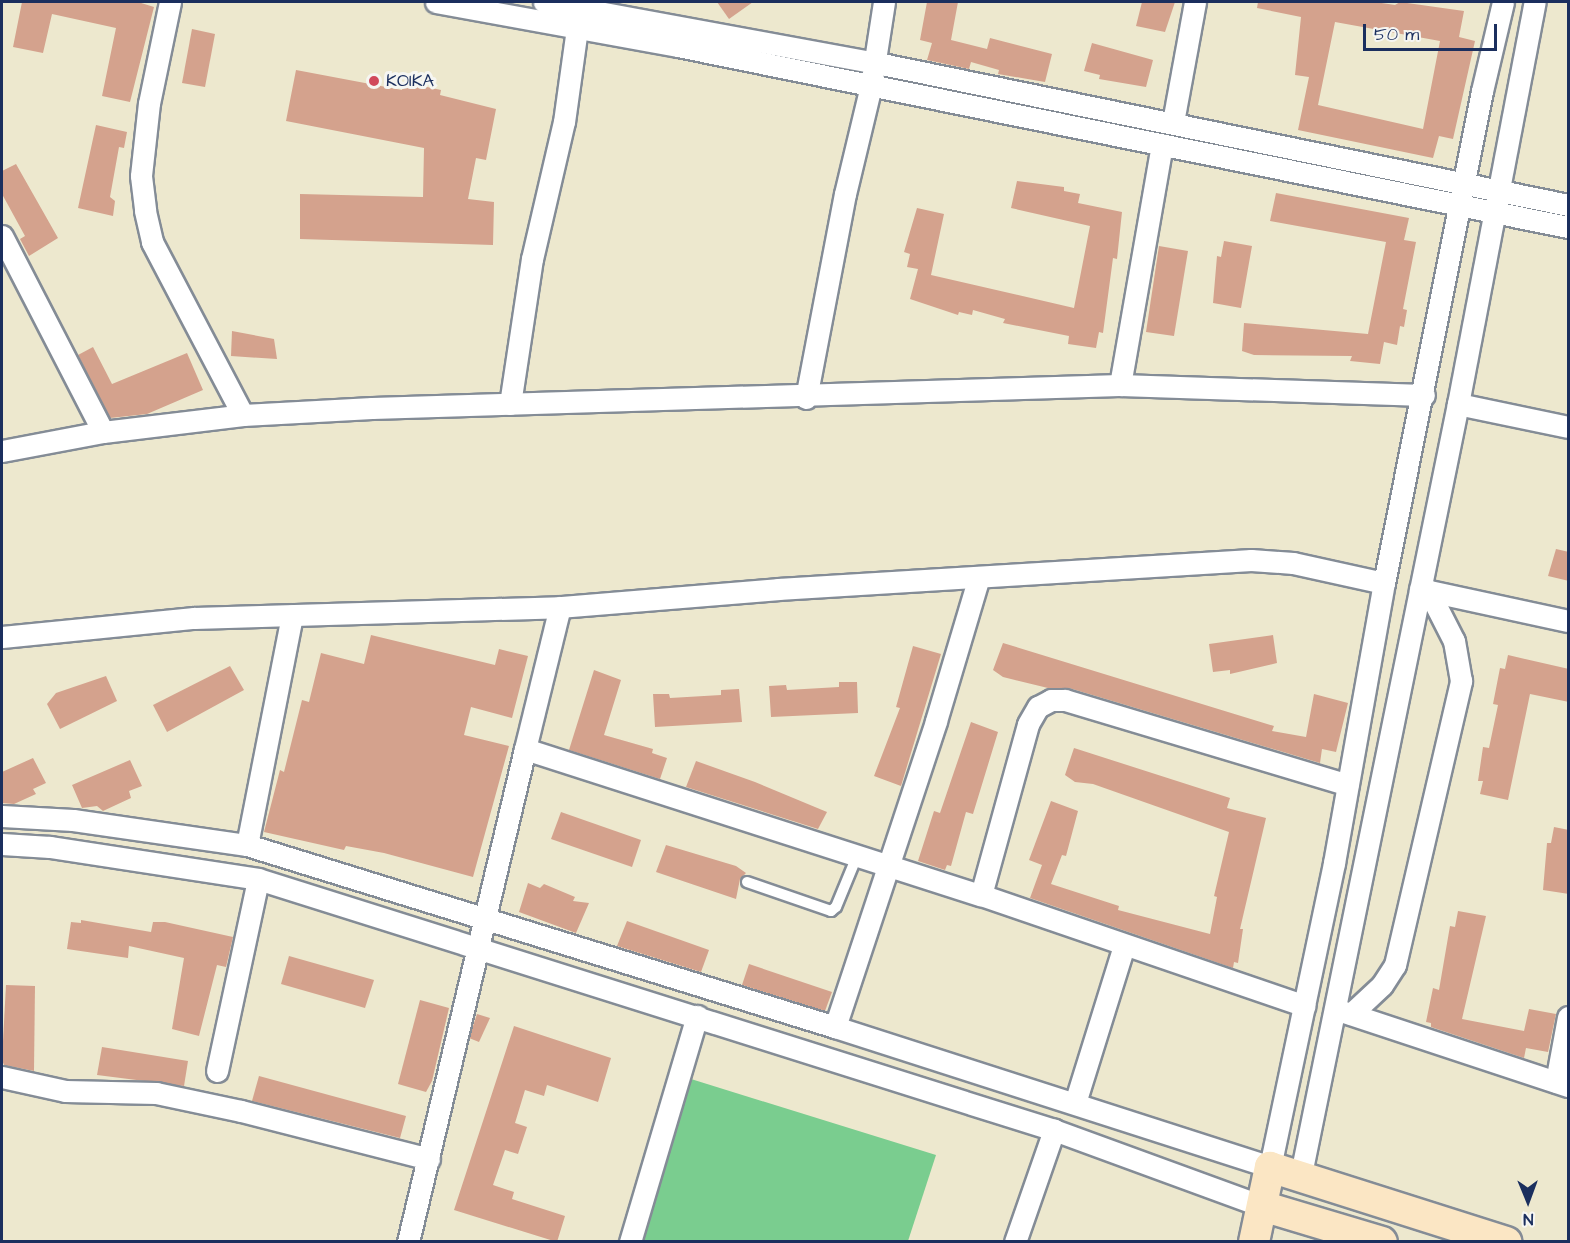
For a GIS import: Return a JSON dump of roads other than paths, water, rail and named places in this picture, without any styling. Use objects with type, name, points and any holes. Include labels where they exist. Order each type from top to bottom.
[{"type":"main road","points":[[1254,1242],[1270,1167],[1300,1179],[1506,1242]]},
{"type":"main road","points":[[1291,1229],[1300,1179]]},
{"type":"main road","points":[[1262,1206],[1291,1229],[1382,1242]]},
{"type":"street","points":[[170,2],[149,103],[141,177],[145,211],[152,242],[243,415]]},
{"type":"street","points":[[436,2],[583,13],[872,62],[1173,122],[1462,193],[1494,212],[1569,227]]},
{"type":"street","points":[[544,2],[871,86],[1162,145],[1462,193],[1497,190],[1569,205]]},
{"type":"street","points":[[806,398],[845,194],[871,86],[872,62],[884,2]]},
{"type":"street","points":[[1173,122],[1195,2]]},
{"type":"street","points":[[2,816],[72,820],[248,845],[835,1027],[1270,1167],[1305,1006],[1384,583],[1424,395],[1462,193],[1503,2]]},
{"type":"street","points":[[1300,1179],[1343,1012],[1497,190],[1535,2]]},
{"type":"street","points":[[510,404],[532,259],[564,122],[583,13]]},
{"type":"street","points":[[1120,385],[1162,145]]},
{"type":"street","points":[[2,236],[103,432]]},
{"type":"street","points":[[2,451],[103,432],[243,415],[510,404],[806,398],[1120,385],[1424,395]]},
{"type":"street","points":[[1458,404],[1569,427]]},
{"type":"street","points":[[2,637],[194,618],[560,607],[1251,560],[1293,563],[1384,583]]},
{"type":"street","points":[[835,1027],[936,721],[979,577]]},
{"type":"street","points":[[1423,589],[1569,621]]},
{"type":"street","points":[[1343,1012],[1382,985],[1395,965],[1461,681],[1454,642],[1423,589]]},
{"type":"street","points":[[408,1242],[429,1160],[477,946],[560,607]]},
{"type":"street","points":[[248,845],[292,615]]},
{"type":"street","points":[[981,895],[1028,724],[1038,707],[1051,700],[1065,700],[1348,785]]},
{"type":"street","points":[[525,749],[981,895],[1124,946],[1305,1006]]},
{"type":"street","points":[[2,844],[50,847],[258,879],[477,946],[1054,1131],[1262,1206]]},
{"type":"street","points":[[217,1071],[258,879]]},
{"type":"street","points":[[1075,1103],[1124,946]]},
{"type":"street","points":[[1343,1012],[1562,1084],[1569,1017]]},
{"type":"street","points":[[630,1242],[697,1016]]},
{"type":"street","points":[[2,1077],[65,1090],[156,1093],[241,1111],[429,1160]]},
{"type":"street","points":[[1015,1242],[1054,1131]]},
{"type":"lane","points":[[747,882],[831,911],[857,856]]},
{"type":"place","name":"KOIKA","points":[[374,81]]}]
